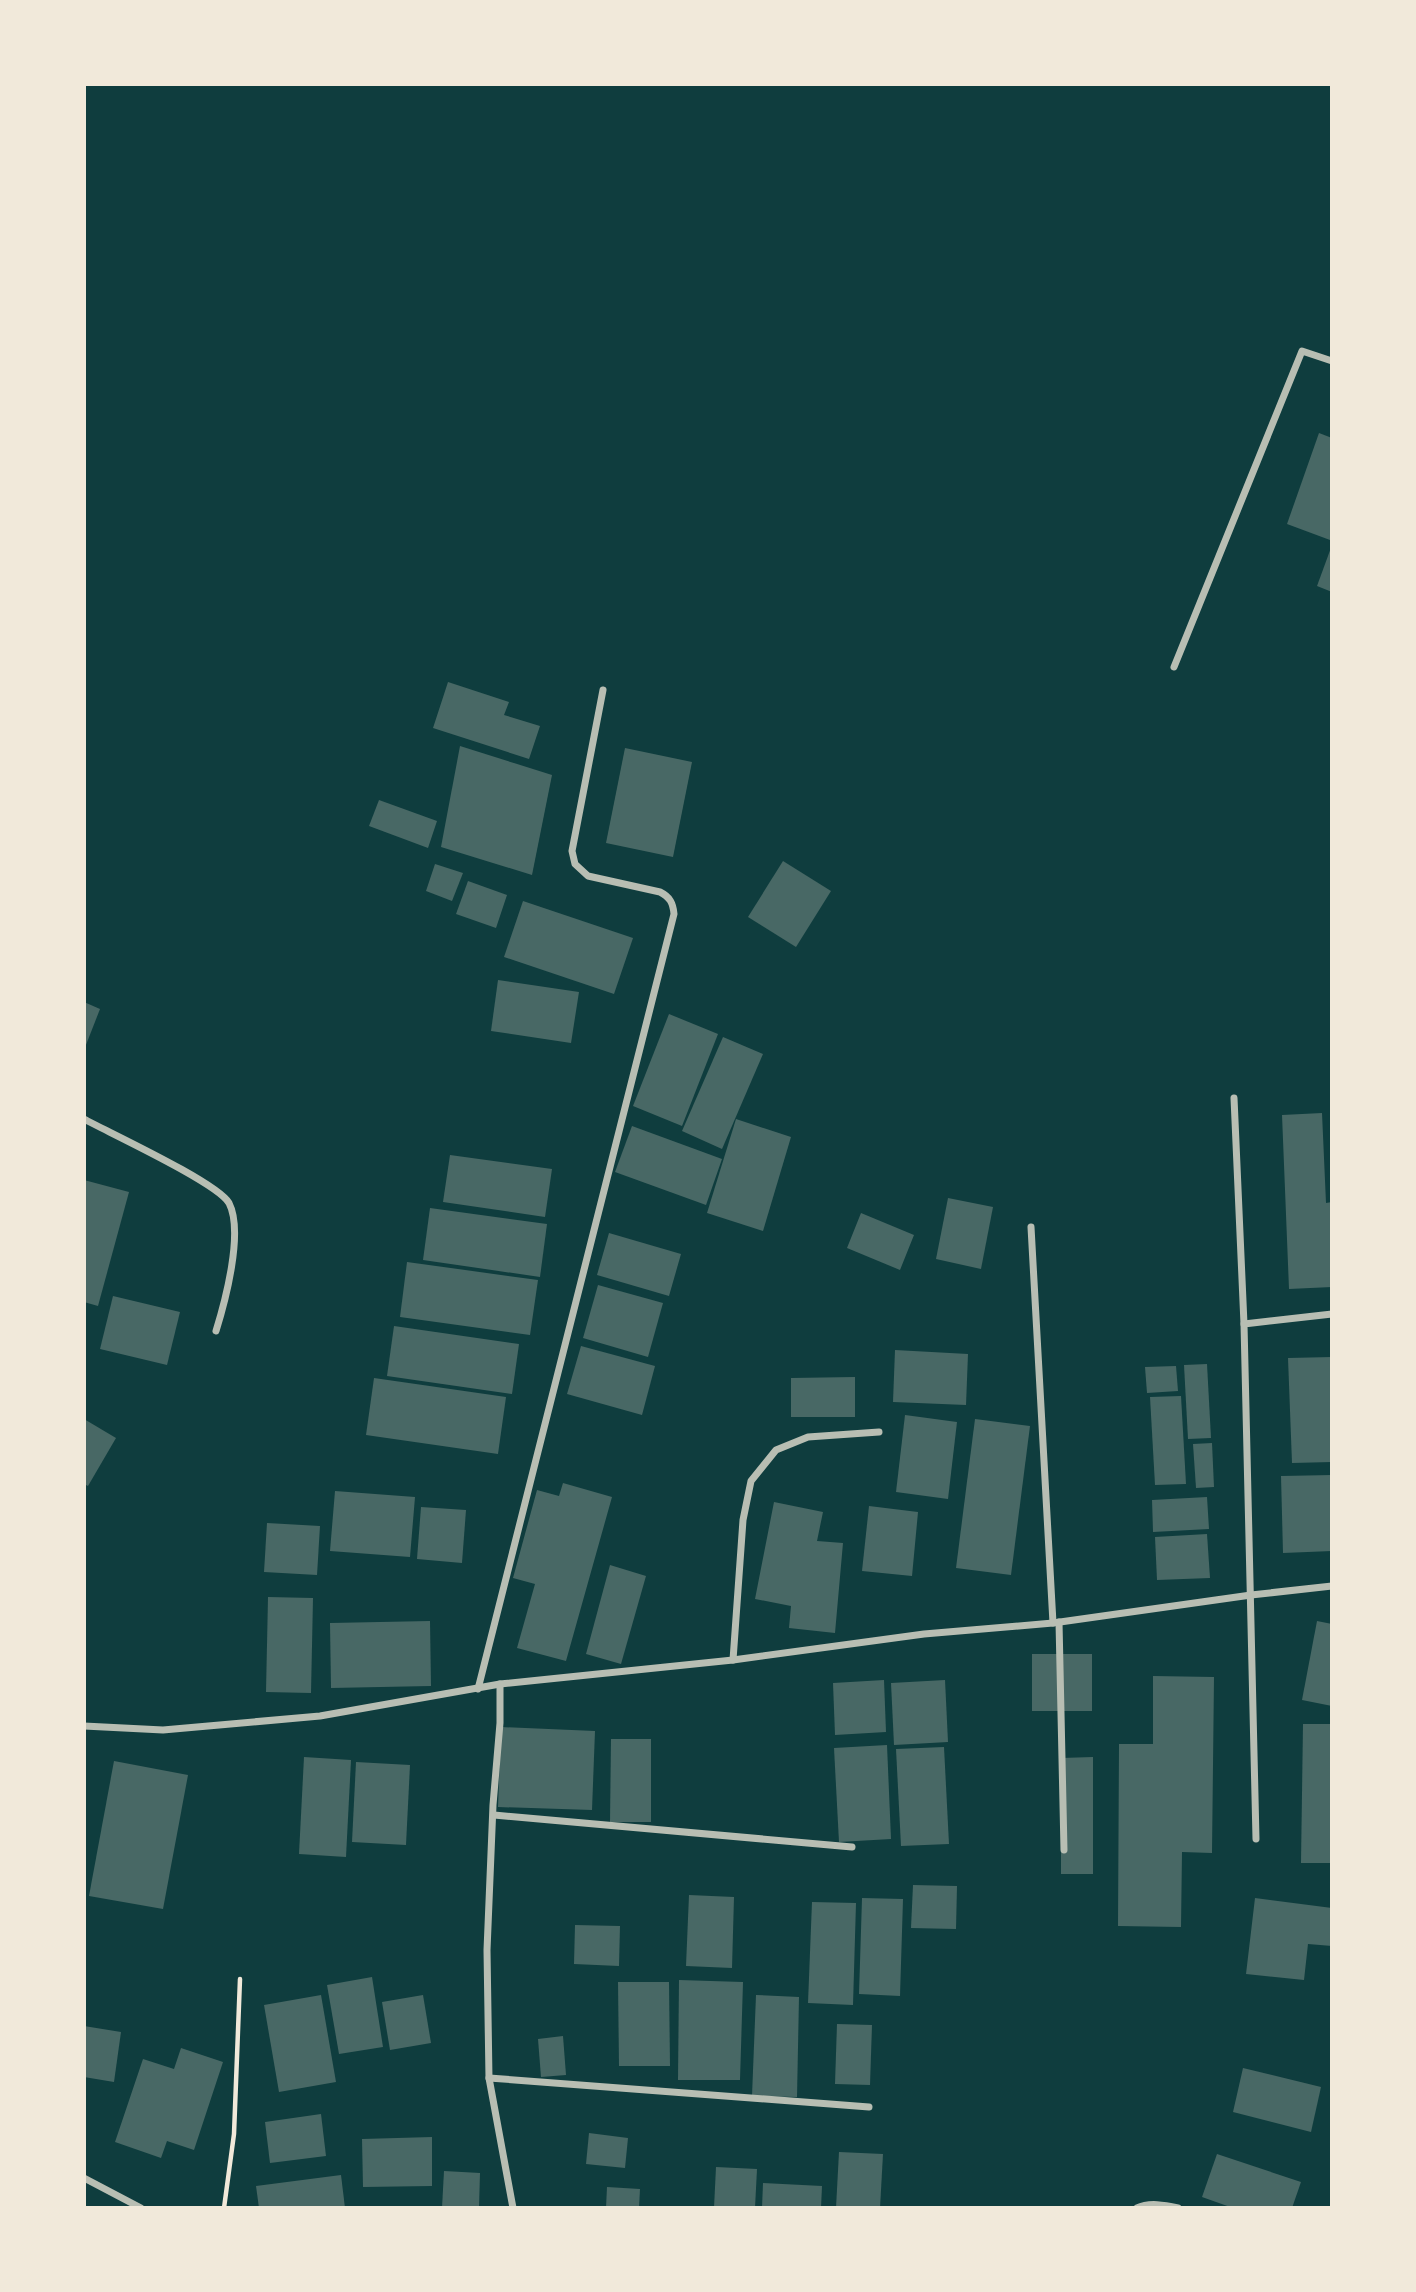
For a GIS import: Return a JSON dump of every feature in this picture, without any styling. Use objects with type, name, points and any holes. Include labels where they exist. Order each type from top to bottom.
[{"type":"street","points":[[1174,667],[1302,351],[1332,361]]},
{"type":"street","points":[[478,1689],[674,914],[668,897],[660,892],[588,876],[575,864],[572,851],[603,690]]},
{"type":"street","points":[[1234,1098],[1244,1324],[1256,1839]]},
{"type":"street","points":[[84,1119],[204,1182],[229,1203],[233,1225],[233,1251],[228,1292],[216,1331]]},
{"type":"street","points":[[1031,1227],[1056,1623],[1064,1850]]},
{"type":"street","points":[[1244,1324],[1332,1314]]},
{"type":"street","points":[[733,1660],[743,1520],[751,1481],[776,1450],[808,1437],[879,1433]]},
{"type":"street","points":[[84,1726],[163,1730],[320,1716],[500,1684],[733,1660],[924,1634],[1056,1623],[1332,1586]]},
{"type":"street","points":[[500,1684],[487,1950],[489,2078],[513,2208]]},
{"type":"street","points":[[494,1815],[852,1847]]},
{"type":"street","points":[[489,2078],[869,2107]]},
{"type":"street","points":[[84,2178],[141,2208]]},
{"type":"street","points":[[1136,2208],[1140,2205],[1178,2208]]},
{"type":"path","points":[[224,2208],[234,2134],[240,1979]]},
{"type":"building","points":[[1319,433],[1332,438],[1330,540],[1287,524]]},
{"type":"building","points":[[1332,545],[1332,592],[1317,586]]},
{"type":"building","points":[[448,682],[509,702],[504,715],[540,726],[529,759],[433,728]]},
{"type":"building","points":[[460,746],[552,775],[532,875],[441,847]]},
{"type":"building","points":[[625,748],[692,762],[673,857],[606,843]]},
{"type":"building","points":[[379,800],[437,821],[428,848],[369,826]]},
{"type":"building","points":[[783,861],[831,891],[796,947],[748,917]]},
{"type":"building","points":[[435,864],[463,873],[452,901],[426,891]]},
{"type":"building","points":[[468,881],[507,895],[496,928],[456,914]]},
{"type":"building","points":[[523,901],[633,938],[614,994],[504,957]]},
{"type":"building","points":[[498,980],[579,992],[571,1043],[491,1031]]},
{"type":"building","points":[[84,1002],[100,1009],[84,1050]]},
{"type":"building","points":[[669,1014],[718,1034],[682,1126],[633,1106]]},
{"type":"building","points":[[723,1037],[763,1054],[722,1149],[682,1131]]},
{"type":"building","points":[[1322,1113],[1326,1203],[1332,1202],[1332,1287],[1289,1289],[1282,1115]]},
{"type":"building","points":[[736,1119],[791,1137],[763,1231],[707,1213]]},
{"type":"building","points":[[632,1126],[722,1159],[706,1205],[615,1172]]},
{"type":"building","points":[[450,1155],[552,1169],[545,1217],[443,1202]]},
{"type":"building","points":[[84,1180],[129,1192],[98,1306],[84,1302]]},
{"type":"building","points":[[948,1198],[993,1207],[981,1269],[936,1259]]},
{"type":"building","points":[[430,1208],[547,1224],[540,1277],[423,1260]]},
{"type":"building","points":[[861,1213],[914,1235],[900,1270],[847,1248]]},
{"type":"building","points":[[609,1233],[681,1254],[669,1296],[597,1275]]},
{"type":"building","points":[[407,1262],[538,1280],[530,1335],[400,1317]]},
{"type":"building","points":[[598,1285],[663,1303],[648,1357],[583,1338]]},
{"type":"building","points":[[113,1296],[180,1312],[167,1365],[100,1349]]},
{"type":"building","points":[[394,1326],[519,1344],[512,1394],[387,1376]]},
{"type":"building","points":[[581,1346],[655,1366],[642,1415],[567,1394]]},
{"type":"building","points":[[895,1350],[968,1354],[966,1405],[893,1402]]},
{"type":"building","points":[[1332,1357],[1332,1462],[1292,1463],[1288,1358]]},
{"type":"building","points":[[1207,1364],[1211,1438],[1188,1439],[1184,1365]]},
{"type":"building","points":[[1176,1366],[1178,1391],[1147,1393],[1145,1367]]},
{"type":"building","points":[[855,1377],[855,1417],[791,1417],[791,1378]]},
{"type":"building","points":[[374,1378],[506,1397],[498,1454],[366,1435]]},
{"type":"building","points":[[1181,1396],[1186,1484],[1155,1485],[1150,1397]]},
{"type":"building","points":[[905,1415],[957,1422],[948,1499],[896,1492]]},
{"type":"building","points":[[84,1419],[116,1438],[88,1486],[84,1484]]},
{"type":"building","points":[[975,1419],[1030,1426],[1011,1575],[956,1568]]},
{"type":"building","points":[[1212,1443],[1214,1487],[1196,1488],[1193,1444]]},
{"type":"building","points":[[1332,1475],[1332,1551],[1283,1553],[1281,1476]]},
{"type":"building","points":[[563,1483],[612,1497],[566,1661],[517,1648],[535,1584],[513,1578],[537,1490],[559,1496]]},
{"type":"building","points":[[335,1491],[415,1497],[410,1557],[330,1551]]},
{"type":"building","points":[[1207,1497],[1209,1529],[1153,1532],[1152,1500]]},
{"type":"building","points":[[774,1502],[823,1512],[817,1541],[843,1543],[835,1633],[789,1628],[791,1606],[755,1599]]},
{"type":"building","points":[[869,1506],[918,1512],[912,1576],[862,1571]]},
{"type":"building","points":[[421,1507],[466,1510],[462,1563],[417,1559]]},
{"type":"building","points":[[267,1523],[320,1526],[317,1575],[264,1572]]},
{"type":"building","points":[[1207,1534],[1210,1578],[1157,1580],[1155,1537]]},
{"type":"building","points":[[610,1565],[646,1576],[621,1664],[586,1654]]},
{"type":"building","points":[[268,1597],[313,1598],[311,1693],[266,1692]]},
{"type":"building","points":[[430,1621],[431,1686],[331,1688],[330,1623]]},
{"type":"building","points":[[1317,1621],[1332,1624],[1332,1706],[1302,1700]]},
{"type":"building","points":[[1032,1654],[1092,1654],[1092,1711],[1032,1711]]},
{"type":"building","points":[[1153,1676],[1214,1677],[1212,1853],[1182,1852],[1181,1927],[1118,1926],[1119,1744],[1153,1744]]},
{"type":"building","points":[[884,1680],[886,1732],[835,1735],[833,1683]]},
{"type":"building","points":[[945,1680],[948,1742],[894,1745],[891,1683]]},
{"type":"building","points":[[1303,1724],[1332,1724],[1332,1863],[1301,1863]]},
{"type":"building","points":[[501,1727],[595,1731],[592,1810],[498,1807]]},
{"type":"building","points":[[611,1739],[651,1739],[651,1822],[610,1822]]},
{"type":"building","points":[[887,1745],[891,1839],[839,1842],[834,1748]]},
{"type":"building","points":[[944,1747],[949,1844],[901,1846],[896,1749]]},
{"type":"building","points":[[304,1757],[351,1760],[346,1857],[299,1854]]},
{"type":"building","points":[[1093,1757],[1093,1874],[1061,1874],[1061,1758]]},
{"type":"building","points":[[114,1761],[188,1775],[163,1909],[89,1896]]},
{"type":"building","points":[[356,1762],[410,1765],[406,1845],[352,1842]]},
{"type":"building","points":[[913,1885],[957,1886],[956,1929],[911,1928]]},
{"type":"building","points":[[689,1895],[734,1897],[732,1968],[686,1966]]},
{"type":"building","points":[[862,1898],[903,1899],[900,1996],[859,1994]]},
{"type":"building","points":[[1255,1898],[1332,1908],[1332,1946],[1308,1944],[1304,1980],[1246,1974]]},
{"type":"building","points":[[812,1902],[856,1903],[853,2005],[808,2003]]},
{"type":"building","points":[[575,1925],[620,1926],[619,1966],[574,1964]]},
{"type":"building","points":[[372,1977],[383,2047],[339,2054],[327,1985]]},
{"type":"building","points":[[679,1980],[743,1982],[740,2080],[678,2080]]},
{"type":"building","points":[[618,1982],[669,1982],[670,2066],[619,2066]]},
{"type":"building","points":[[321,1995],[336,2082],[279,2092],[264,2005]]},
{"type":"building","points":[[423,1995],[431,2043],[390,2050],[382,2002]]},
{"type":"building","points":[[756,1995],[799,1997],[797,2097],[752,2096]]},
{"type":"building","points":[[837,2024],[872,2025],[870,2085],[835,2084]]},
{"type":"building","points":[[84,2026],[121,2032],[114,2082],[84,2077]]},
{"type":"building","points":[[563,2036],[566,2075],[541,2077],[538,2039]]},
{"type":"building","points":[[181,2048],[223,2062],[194,2150],[167,2141],[161,2158],[115,2142],[143,2059],[174,2069]]},
{"type":"building","points":[[1243,2068],[1321,2087],[1311,2132],[1233,2112]]},
{"type":"building","points":[[321,2114],[326,2156],[270,2163],[265,2122]]},
{"type":"building","points":[[589,2133],[628,2138],[625,2168],[586,2164]]},
{"type":"building","points":[[432,2137],[432,2186],[363,2187],[362,2139]]},
{"type":"building","points":[[839,2152],[883,2154],[880,2208],[836,2208]]},
{"type":"building","points":[[1217,2154],[1301,2182],[1292,2208],[1233,2208],[1202,2197]]},
{"type":"building","points":[[716,2167],[757,2169],[755,2208],[714,2208]]},
{"type":"building","points":[[444,2171],[480,2173],[479,2208],[442,2208]]},
{"type":"building","points":[[341,2175],[345,2208],[259,2208],[256,2186]]},
{"type":"building","points":[[763,2183],[822,2186],[821,2208],[762,2208]]},
{"type":"building","points":[[607,2187],[640,2189],[639,2208],[606,2208]]}]
